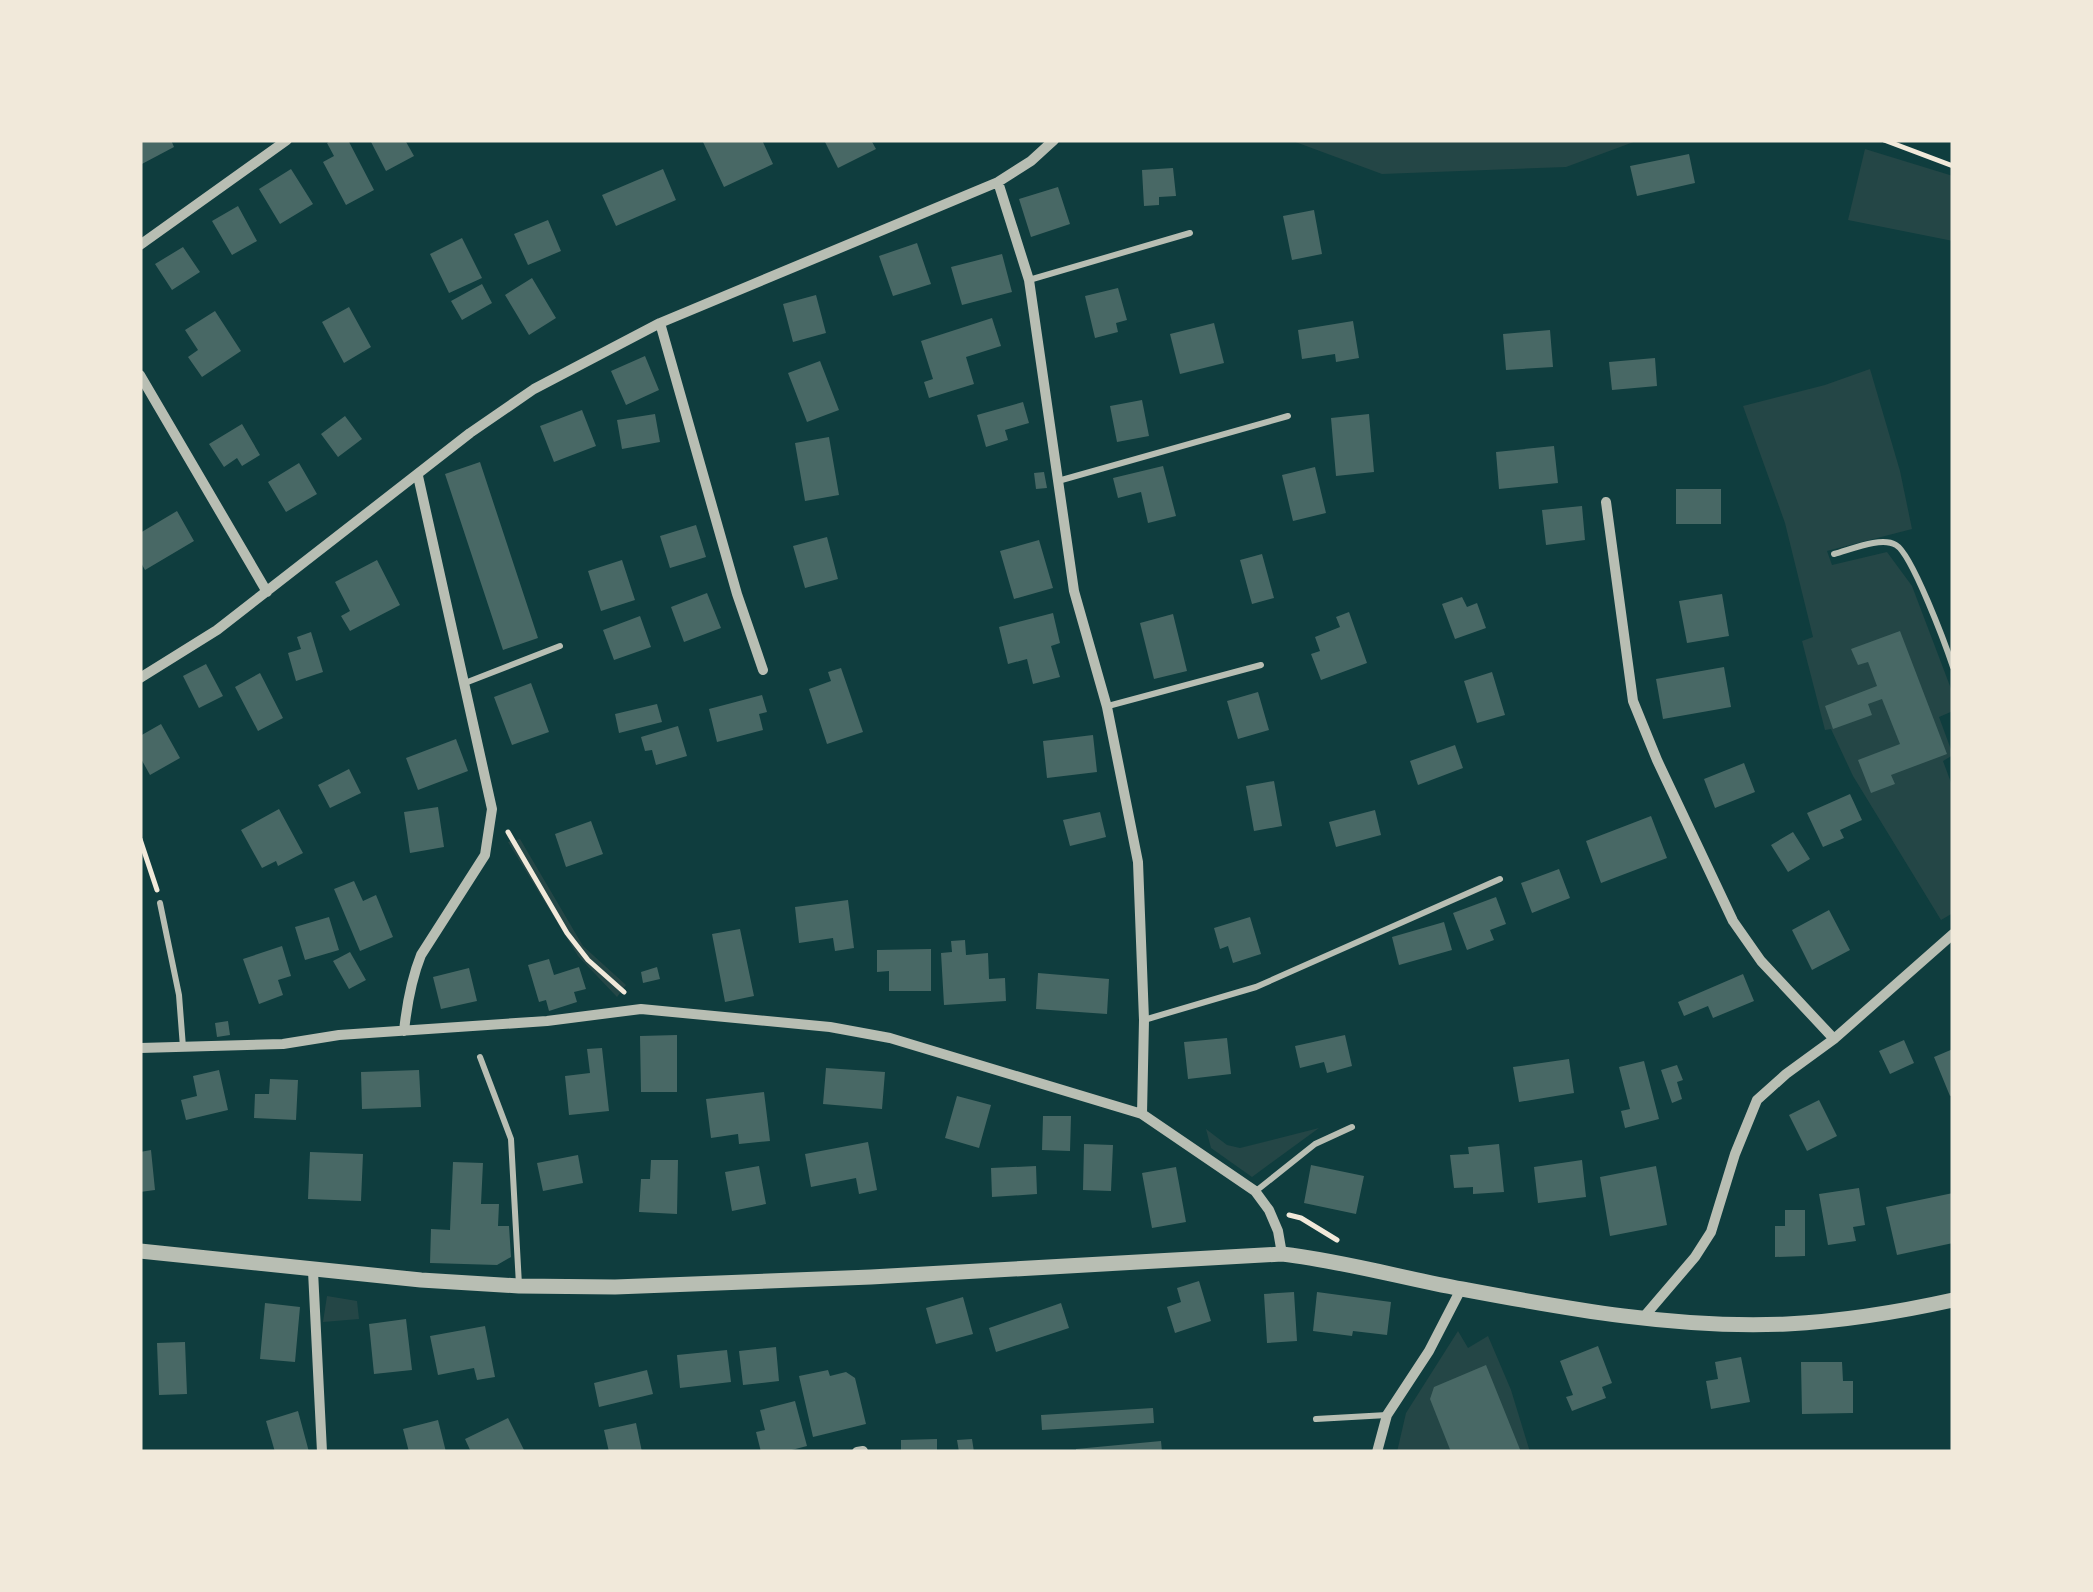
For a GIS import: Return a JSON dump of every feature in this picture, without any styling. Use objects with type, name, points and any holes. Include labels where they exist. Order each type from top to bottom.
[{"type":"street","points":[[140,245],[287,140]]},
{"type":"street","points":[[140,678],[217,630],[470,433],[534,389],[660,322],[998,182],[1054,140]]},
{"type":"street","points":[[998,182],[1029,280],[1074,592],[1106,707],[1138,862],[1144,1020],[1142,1114]]},
{"type":"street","points":[[660,322],[737,594],[763,670]]},
{"type":"street","points":[[140,375],[267,592]]},
{"type":"street","points":[[404,1031],[414,972],[484,855],[492,809],[489,781],[418,476]]},
{"type":"street","points":[[1606,502],[1633,701],[1657,760],[1733,921],[1761,962],[1834,1039]]},
{"type":"street","points":[[1642,1318],[1695,1258],[1712,1232],[1735,1154],[1758,1100],[1953,934]]},
{"type":"street","points":[[140,1048],[284,1044],[338,1035],[547,1021],[640,1009],[830,1027],[890,1038],[1142,1114],[1255,1191],[1274,1220],[1282,1254]]},
{"type":"street","points":[[140,1251],[313,1271],[519,1286],[615,1287],[1282,1254],[1642,1318],[1786,1324],[1908,1310],[1953,1300]]},
{"type":"street","points":[[313,1271],[322,1452]]},
{"type":"street","points":[[1377,1452],[1387,1415],[1429,1351],[1462,1289]]},
{"type":"lane","points":[[1029,280],[1190,232]]},
{"type":"lane","points":[[1057,481],[1288,416]]},
{"type":"lane","points":[[1834,554],[1882,543],[1901,548],[1926,597],[1953,667]]},
{"type":"lane","points":[[464,684],[560,646]]},
{"type":"lane","points":[[1106,707],[1261,665]]},
{"type":"lane","points":[[1144,1020],[1256,987],[1500,879]]},
{"type":"lane","points":[[160,903],[179,995],[183,1048]]},
{"type":"lane","points":[[480,1057],[511,1139],[519,1286]]},
{"type":"lane","points":[[1255,1191],[1314,1144],[1352,1127]]},
{"type":"lane","points":[[1316,1419],[1387,1415]]},
{"type":"path","points":[[1884,140],[1953,166]]},
{"type":"path","points":[[492,809],[568,933],[588,960],[640,1009]]},
{"type":"path","points":[[140,840],[160,903]]},
{"type":"shaded area","points":[[1290,140],[1639,140],[1566,167],[1382,174]]},
{"type":"shaded area","points":[[1865,149],[1953,176],[1953,241],[1848,220]]},
{"type":"shaded area","points":[[1870,369],[1900,471],[1912,529],[1827,551],[1832,565],[1887,552],[1912,586],[1953,694],[1953,711],[1939,717],[1953,755],[1943,761],[1953,788],[1953,913],[1941,920],[1853,776],[1831,729],[1825,730],[1802,641],[1813,637],[1785,523],[1743,406]]},
{"type":"shaded area","points":[[520,839],[583,946],[626,985],[617,997],[578,956],[508,842]]},
{"type":"shaded area","points":[[1319,1128],[1252,1177],[1211,1148],[1206,1129],[1227,1145],[1240,1148]]},
{"type":"shaded area","points":[[327,1296],[357,1301],[359,1319],[323,1322]]},
{"type":"shaded area","points":[[1458,1331],[1468,1348],[1488,1336],[1511,1390],[1530,1452],[1397,1452],[1406,1413]]},
{"type":"building","points":[[140,140],[171,140],[174,147],[140,165]]},
{"type":"building","points":[[348,140],[374,190],[346,205],[323,162],[334,156],[327,143]]},
{"type":"building","points":[[370,140],[405,140],[414,156],[386,171]]},
{"type":"building","points":[[762,140],[773,164],[724,187],[703,142]]},
{"type":"building","points":[[824,140],[871,140],[876,149],[838,168]]},
{"type":"building","points":[[1689,154],[1695,183],[1637,196],[1630,166]]},
{"type":"building","points":[[1173,168],[1176,196],[1159,197],[1159,205],[1144,206],[1142,170]]},
{"type":"building","points":[[291,169],[313,204],[280,224],[259,189]]},
{"type":"building","points":[[663,169],[676,200],[616,226],[602,195]]},
{"type":"building","points":[[1058,187],[1070,224],[1031,237],[1019,199]]},
{"type":"building","points":[[238,206],[257,241],[232,255],[212,221]]},
{"type":"building","points":[[1314,210],[1322,254],[1292,260],[1283,216]]},
{"type":"building","points":[[548,220],[561,251],[528,265],[514,234]]},
{"type":"building","points":[[462,238],[482,278],[449,293],[430,254]]},
{"type":"building","points":[[917,243],[931,284],[893,296],[879,256]]},
{"type":"building","points":[[183,247],[200,272],[172,290],[155,264]]},
{"type":"building","points":[[1002,254],[1012,292],[962,305],[951,267]]},
{"type":"building","points":[[532,278],[556,318],[529,335],[505,295]]},
{"type":"building","points":[[482,284],[492,303],[462,320],[451,301]]},
{"type":"building","points":[[1118,288],[1127,320],[1116,323],[1118,332],[1095,338],[1085,296]]},
{"type":"building","points":[[816,295],[826,333],[793,342],[783,304]]},
{"type":"building","points":[[349,307],[371,347],[344,363],[322,322]]},
{"type":"building","points":[[215,311],[241,351],[202,377],[188,357],[198,350],[185,330]]},
{"type":"building","points":[[992,318],[1001,346],[966,357],[974,384],[929,398],[924,382],[933,379],[921,341]]},
{"type":"building","points":[[1353,321],[1359,358],[1336,362],[1335,354],[1302,359],[1298,330]]},
{"type":"building","points":[[1214,323],[1224,363],[1180,374],[1170,334]]},
{"type":"building","points":[[1550,330],[1553,367],[1506,370],[1503,334]]},
{"type":"building","points":[[645,356],[659,390],[626,405],[611,371]]},
{"type":"building","points":[[1655,358],[1657,386],[1612,390],[1609,362]]},
{"type":"building","points":[[820,361],[839,410],[807,422],[788,373]]},
{"type":"building","points":[[1142,400],[1149,436],[1117,442],[1110,406]]},
{"type":"building","points":[[1023,402],[1029,423],[1005,430],[1008,440],[986,447],[977,415]]},
{"type":"building","points":[[582,410],[596,446],[554,462],[540,426]]},
{"type":"building","points":[[655,414],[660,442],[622,449],[617,420]]},
{"type":"building","points":[[1369,414],[1374,472],[1336,476],[1331,418]]},
{"type":"building","points":[[345,416],[362,439],[338,457],[321,434]]},
{"type":"building","points":[[242,424],[260,455],[242,466],[237,458],[224,467],[209,444]]},
{"type":"building","points":[[829,437],[839,495],[805,501],[795,443]]},
{"type":"building","points":[[1554,446],[1558,483],[1499,489],[1496,452]]},
{"type":"building","points":[[480,462],[538,638],[503,650],[445,474]]},
{"type":"building","points":[[299,463],[317,494],[286,512],[268,482]]},
{"type":"building","points":[[1163,466],[1176,516],[1148,523],[1141,492],[1118,498],[1113,478]]},
{"type":"building","points":[[1315,467],[1326,513],[1293,521],[1282,475]]},
{"type":"building","points":[[1044,472],[1047,488],[1036,489],[1034,473]]},
{"type":"building","points":[[1676,489],[1721,489],[1721,524],[1676,524]]},
{"type":"building","points":[[1582,506],[1585,540],[1546,545],[1542,510]]},
{"type":"building","points":[[177,511],[194,541],[145,570],[140,561],[140,533]]},
{"type":"building","points":[[696,525],[706,557],[670,568],[660,536]]},
{"type":"building","points":[[827,537],[838,579],[805,588],[793,546]]},
{"type":"building","points":[[1039,540],[1053,588],[1014,599],[1000,551]]},
{"type":"building","points":[[1262,554],[1274,598],[1252,604],[1240,560]]},
{"type":"building","points":[[377,560],[400,605],[350,631],[341,616],[350,611],[335,582]]},
{"type":"building","points":[[622,560],[635,600],[601,611],[588,571]]},
{"type":"building","points":[[707,593],[721,628],[684,642],[671,607]]},
{"type":"building","points":[[1722,594],[1729,636],[1687,643],[1679,601]]},
{"type":"building","points":[[1462,597],[1467,607],[1477,603],[1486,628],[1455,639],[1442,604]]},
{"type":"building","points":[[1349,612],[1367,663],[1321,680],[1311,654],[1320,651],[1315,637],[1340,627],[1336,617]]},
{"type":"building","points":[[1053,613],[1060,643],[1051,646],[1060,677],[1033,684],[1027,659],[1008,664],[999,627]]},
{"type":"building","points":[[1173,614],[1187,671],[1154,679],[1140,623]]},
{"type":"building","points":[[640,616],[651,647],[614,660],[603,630]]},
{"type":"building","points":[[1900,631],[1947,754],[1891,775],[1895,784],[1871,793],[1858,760],[1900,744],[1882,699],[1868,704],[1872,715],[1833,729],[1825,706],[1877,686],[1868,662],[1858,665],[1851,649]]},
{"type":"building","points":[[311,632],[323,672],[296,681],[288,653],[301,649],[297,637]]},
{"type":"building","points":[[206,664],[223,696],[199,708],[183,676]]},
{"type":"building","points":[[1724,667],[1731,707],[1663,719],[1656,679]]},
{"type":"building","points":[[841,668],[863,732],[827,744],[809,689],[831,681],[828,672]]},
{"type":"building","points":[[1492,672],[1505,715],[1477,723],[1464,681]]},
{"type":"building","points":[[260,673],[283,718],[258,731],[235,687]]},
{"type":"building","points":[[531,683],[549,732],[512,745],[494,697]]},
{"type":"building","points":[[1258,692],[1269,730],[1238,739],[1227,701]]},
{"type":"building","points":[[762,695],[767,712],[759,714],[763,730],[717,742],[709,709]]},
{"type":"building","points":[[657,704],[662,722],[619,733],[615,714]]},
{"type":"building","points":[[161,724],[180,758],[150,775],[140,757],[140,736]]},
{"type":"building","points":[[678,726],[687,756],[656,765],[652,750],[645,751],[641,737]]},
{"type":"building","points":[[1093,735],[1097,772],[1047,778],[1043,741]]},
{"type":"building","points":[[456,739],[468,771],[418,790],[406,758]]},
{"type":"building","points":[[1455,745],[1463,768],[1418,785],[1410,761]]},
{"type":"building","points":[[1744,763],[1755,792],[1715,808],[1704,779]]},
{"type":"building","points":[[349,769],[361,793],[330,808],[318,785]]},
{"type":"building","points":[[1274,781],[1282,826],[1254,831],[1246,786]]},
{"type":"building","points":[[1850,794],[1862,820],[1840,830],[1844,838],[1823,847],[1807,813]]},
{"type":"building","points":[[438,807],[444,847],[410,853],[404,812]]},
{"type":"building","points":[[279,809],[303,853],[278,866],[276,861],[262,868],[241,830]]},
{"type":"building","points":[[1375,810],[1381,835],[1336,847],[1329,822]]},
{"type":"building","points":[[1100,812],[1106,837],[1070,846],[1063,820]]},
{"type":"building","points":[[1651,816],[1667,858],[1601,883],[1586,841]]},
{"type":"building","points":[[591,821],[603,854],[566,867],[555,834]]},
{"type":"building","points":[[1793,832],[1810,859],[1788,872],[1771,845]]},
{"type":"building","points":[[1559,869],[1570,898],[1532,913],[1521,883]]},
{"type":"building","points":[[354,881],[363,901],[376,895],[393,937],[360,951],[334,889]]},
{"type":"building","points":[[1496,897],[1506,924],[1490,930],[1494,940],[1467,950],[1453,913]]},
{"type":"building","points":[[848,900],[854,948],[835,951],[833,938],[799,943],[795,907]]},
{"type":"building","points":[[1829,910],[1850,950],[1812,970],[1792,930]]},
{"type":"building","points":[[329,917],[339,950],[305,960],[295,927]]},
{"type":"building","points":[[1250,917],[1261,954],[1233,963],[1228,946],[1220,949],[1214,928]]},
{"type":"building","points":[[1444,922],[1452,950],[1399,965],[1392,937]]},
{"type":"building","points":[[740,929],[754,996],[725,1002],[712,934]]},
{"type":"building","points":[[965,940],[966,955],[988,953],[989,979],[1005,978],[1006,1001],[944,1005],[941,953],[952,952],[951,941]]},
{"type":"building","points":[[282,946],[291,976],[278,980],[283,995],[259,1004],[243,959]]},
{"type":"building","points":[[931,949],[931,991],[889,991],[889,971],[877,972],[877,950]]},
{"type":"building","points":[[350,952],[366,980],[349,989],[333,961]]},
{"type":"building","points":[[549,959],[554,975],[579,967],[586,989],[574,992],[577,1002],[549,1011],[546,1000],[539,1002],[528,965]]},
{"type":"building","points":[[657,967],[660,979],[643,983],[641,972]]},
{"type":"building","points":[[469,968],[477,1001],[441,1009],[433,977]]},
{"type":"building","points":[[1038,973],[1109,979],[1107,1014],[1036,1009]]},
{"type":"building","points":[[1743,974],[1754,1001],[1713,1018],[1708,1006],[1684,1016],[1678,1002]]},
{"type":"building","points":[[228,1021],[230,1035],[217,1037],[215,1023]]},
{"type":"building","points":[[677,1035],[677,1092],[641,1092],[640,1036]]},
{"type":"building","points":[[1345,1035],[1352,1066],[1327,1073],[1324,1062],[1300,1068],[1295,1046]]},
{"type":"building","points":[[1227,1038],[1231,1074],[1188,1079],[1184,1042]]},
{"type":"building","points":[[1904,1040],[1914,1063],[1890,1074],[1879,1051]]},
{"type":"building","points":[[602,1048],[609,1111],[569,1115],[565,1076],[590,1073],[587,1049]]},
{"type":"building","points":[[1953,1049],[1953,1095],[1950,1096],[1934,1057]]},
{"type":"building","points":[[1569,1059],[1574,1093],[1519,1102],[1513,1067]]},
{"type":"building","points":[[1644,1061],[1659,1119],[1625,1128],[1621,1111],[1630,1109],[1619,1067]]},
{"type":"building","points":[[1677,1065],[1683,1080],[1677,1082],[1682,1099],[1672,1103],[1661,1070]]},
{"type":"building","points":[[826,1068],[885,1072],[882,1109],[823,1104]]},
{"type":"building","points":[[219,1070],[228,1110],[186,1120],[181,1100],[197,1096],[193,1076]]},
{"type":"building","points":[[419,1070],[421,1107],[362,1109],[361,1072]]},
{"type":"building","points":[[270,1079],[298,1080],[296,1120],[254,1118],[255,1094],[269,1094]]},
{"type":"building","points":[[764,1092],[770,1141],[739,1144],[738,1134],[711,1138],[706,1099]]},
{"type":"building","points":[[957,1096],[991,1105],[979,1148],[945,1138]]},
{"type":"building","points":[[1819,1100],[1837,1136],[1807,1151],[1789,1115]]},
{"type":"building","points":[[1043,1116],[1071,1116],[1070,1151],[1042,1150]]},
{"type":"building","points":[[868,1142],[877,1190],[859,1194],[856,1178],[811,1187],[805,1154]]},
{"type":"building","points":[[1084,1144],[1113,1145],[1111,1191],[1083,1190]]},
{"type":"building","points":[[1499,1144],[1504,1192],[1473,1194],[1473,1187],[1454,1188],[1450,1155],[1469,1154],[1468,1147]]},
{"type":"building","points":[[151,1150],[155,1190],[140,1192],[140,1152]]},
{"type":"building","points":[[310,1152],[363,1154],[361,1201],[308,1199]]},
{"type":"building","points":[[578,1155],[583,1183],[543,1191],[537,1163]]},
{"type":"building","points":[[651,1160],[678,1160],[677,1214],[639,1212],[641,1179],[650,1179]]},
{"type":"building","points":[[1582,1160],[1586,1197],[1538,1203],[1534,1167]]},
{"type":"building","points":[[453,1162],[483,1163],[481,1204],[499,1204],[498,1226],[509,1226],[511,1257],[497,1265],[430,1263],[431,1229],[450,1230]]},
{"type":"building","points":[[1311,1165],[1364,1176],[1356,1214],[1304,1203]]},
{"type":"building","points":[[759,1166],[766,1204],[732,1211],[725,1172]]},
{"type":"building","points":[[1036,1166],[1037,1194],[992,1197],[991,1168]]},
{"type":"building","points":[[1656,1166],[1667,1225],[1610,1236],[1600,1177]]},
{"type":"building","points":[[1176,1167],[1186,1222],[1152,1228],[1142,1173]]},
{"type":"building","points":[[1859,1188],[1865,1225],[1853,1227],[1856,1241],[1828,1245],[1819,1194]]},
{"type":"building","points":[[1953,1193],[1953,1243],[1897,1255],[1886,1207]]},
{"type":"building","points":[[1785,1210],[1805,1210],[1805,1256],[1775,1257],[1775,1226],[1785,1226]]},
{"type":"building","points":[[1199,1281],[1211,1321],[1175,1333],[1167,1307],[1181,1302],[1177,1288]]},
{"type":"building","points":[[1294,1292],[1297,1341],[1267,1343],[1264,1294]]},
{"type":"building","points":[[1317,1292],[1391,1302],[1387,1335],[1313,1331]]},
{"type":"building","points":[[963,1297],[973,1334],[936,1344],[926,1308]]},
{"type":"building","points":[[265,1303],[300,1307],[295,1362],[260,1359]]},
{"type":"building","points":[[1061,1303],[1069,1328],[996,1352],[989,1328]]},
{"type":"building","points":[[406,1319],[412,1370],[374,1374],[369,1324]]},
{"type":"building","points":[[485,1326],[495,1377],[477,1380],[474,1368],[438,1375],[430,1336]]},
{"type":"building","points":[[185,1342],[187,1394],[159,1395],[157,1343]]},
{"type":"building","points":[[1598,1346],[1612,1383],[1602,1387],[1606,1398],[1572,1411],[1566,1397],[1573,1395],[1560,1361]]},
{"type":"building","points":[[776,1347],[779,1381],[743,1385],[739,1351]]},
{"type":"building","points":[[727,1350],[731,1382],[680,1388],[677,1355]]},
{"type":"building","points":[[1741,1357],[1750,1402],[1711,1409],[1706,1381],[1718,1379],[1715,1362]]},
{"type":"building","points":[[1801,1362],[1842,1362],[1843,1381],[1853,1381],[1853,1413],[1802,1414]]},
{"type":"building","points":[[1486,1365],[1521,1452],[1451,1452],[1430,1399],[1434,1387]]},
{"type":"building","points":[[647,1370],[653,1394],[599,1407],[594,1383]]},
{"type":"building","points":[[828,1370],[830,1376],[846,1372],[855,1378],[866,1424],[813,1437],[799,1376]]},
{"type":"building","points":[[795,1401],[807,1446],[761,1452],[756,1432],[765,1430],[760,1410]]},
{"type":"building","points":[[1153,1408],[1154,1423],[1042,1430],[1041,1415]]},
{"type":"building","points":[[298,1411],[309,1452],[275,1452],[266,1421]]},
{"type":"building","points":[[508,1418],[525,1452],[471,1452],[465,1439]]},
{"type":"building","points":[[438,1420],[446,1452],[409,1452],[403,1429]]},
{"type":"building","points":[[636,1423],[642,1452],[609,1452],[604,1430]]},
{"type":"building","points":[[937,1439],[937,1452],[901,1452],[901,1440]]},
{"type":"building","points":[[972,1439],[974,1452],[959,1452],[957,1440]]},
{"type":"building","points":[[1161,1441],[1162,1452],[1076,1452],[1076,1449]]}]
